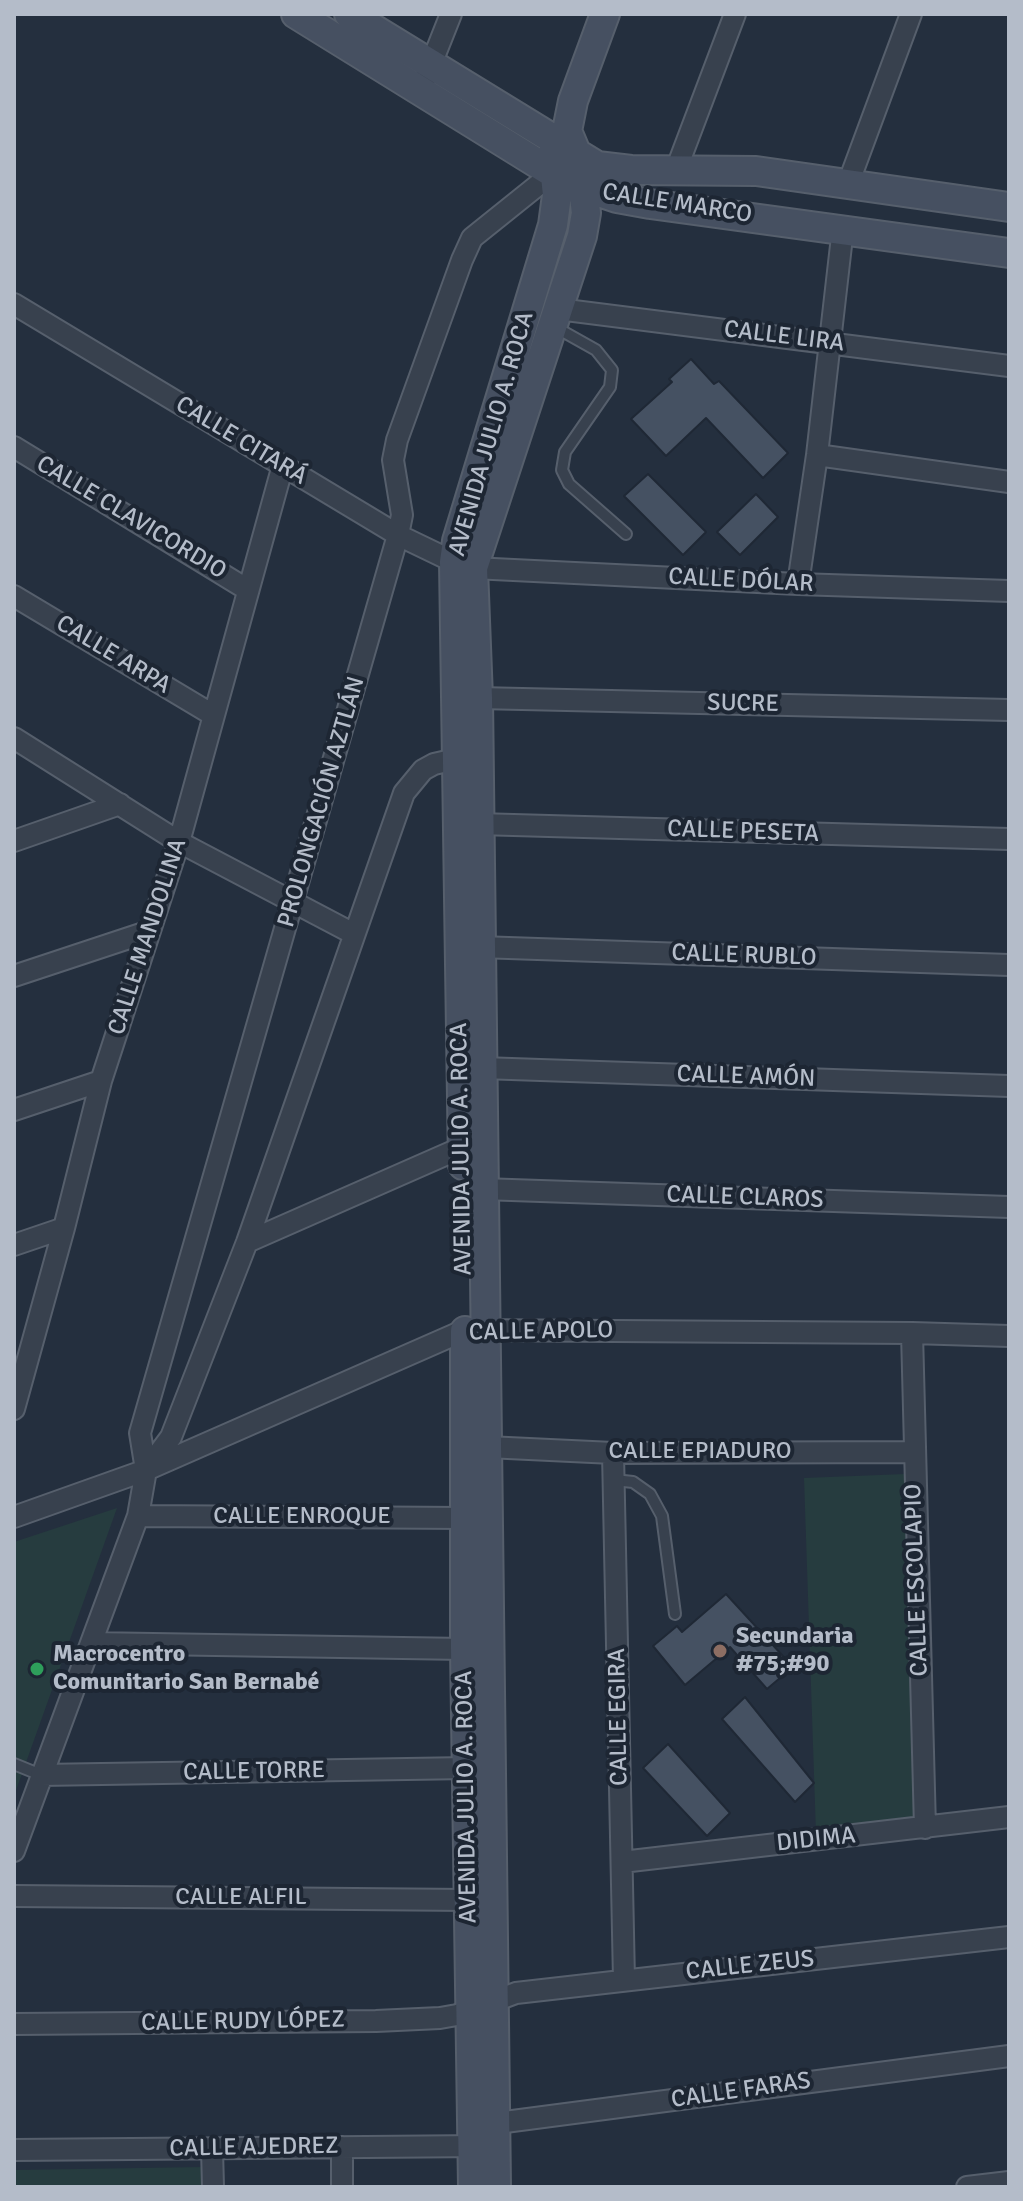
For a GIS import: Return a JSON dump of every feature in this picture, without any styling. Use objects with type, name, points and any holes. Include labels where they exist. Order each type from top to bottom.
[{"type":"street","name":"CALLE MARCO","points":[[296,14],[553,173],[581,186],[617,198],[650,204],[1009,253]]},
{"type":"street","name":"CALLE MARCO","points":[[349,14],[607,168],[734,169],[1009,207]]},
{"type":"street","points":[[420,91],[451,14]]},
{"type":"street","name":"AVENIDA JULIO A. ROCA","points":[[482,2006],[468,1900],[465,1649],[466,1518],[482,1189],[478,698],[461,529],[553,225],[557,195],[553,173],[566,143],[573,101],[605,14]]},
{"type":"street","points":[[676,170],[735,14]]},
{"type":"street","points":[[848,184],[911,14]]},
{"type":"street","name":"AVENIDA JULIO A. ROCA","points":[[496,2187],[484,2135],[482,2006],[487,1447],[474,1329],[463,1147],[456,759],[464,565],[556,318],[585,223],[586,207],[566,143]]},
{"type":"street","name":"PROLONGACIÓN AZTLÁN","points":[[14,1851],[138,1516],[146,1470],[140,1433],[398,535],[402,515],[393,460],[397,440],[472,238],[553,173]]},
{"type":"street","points":[[798,584],[817,455],[843,228]]},
{"type":"street","name":"CALLE CITARÁ","points":[[14,304],[398,535],[464,565]]},
{"type":"street","name":"CALLE LIRA","points":[[556,318],[831,343],[1009,366]]},
{"type":"street","name":"CALLE CLAVICORDIO","points":[[14,447],[248,590]]},
{"type":"street","points":[[817,455],[1009,482]]},
{"type":"street","name":"CALLE MANDOLINA","points":[[14,1409],[19,1370],[64,1228],[101,1081],[179,842],[283,465]]},
{"type":"street","name":"CALLE DÓLAR","points":[[464,565],[798,584],[1009,591]]},
{"type":"street","name":"CALLE ARPA","points":[[14,596],[213,715]]},
{"type":"street","name":"SUCRE","points":[[478,698],[1009,710]]},
{"type":"street","points":[[14,738],[179,842],[354,934]]},
{"type":"street","name":"PROLONGACIÓN AZTLÁN","points":[[146,1470],[171,1437],[247,1242],[404,793],[423,770],[456,759]]},
{"type":"street","points":[[14,841],[120,804]]},
{"type":"street","name":"CALLE PESETA","points":[[478,824],[1009,839]]},
{"type":"street","points":[[14,976],[150,931]]},
{"type":"street","name":"CALLE RUBLO","points":[[479,947],[1009,965]]},
{"type":"street","name":"CALLE AMÓN","points":[[482,1068],[1009,1086]]},
{"type":"street","points":[[14,1110],[101,1081]]},
{"type":"street","points":[[247,1242],[463,1147]]},
{"type":"street","name":"CALLE CLAROS","points":[[482,1189],[1009,1207]]},
{"type":"street","points":[[14,1245],[64,1228]]},
{"type":"street","name":"CALLE APOLO","points":[[14,1517],[146,1470],[474,1329],[1009,1336]]},
{"type":"street","name":"CALLE ESCOLAPIO","points":[[912,1333],[925,1828]]},
{"type":"street","name":"CALLE EPIADURO","points":[[487,1447],[613,1453],[913,1452]]},
{"type":"street","name":"CALLE EGIRA","points":[[613,1453],[624,1980]]},
{"type":"street","name":"CALLE ENROQUE","points":[[138,1516],[466,1518]]},
{"type":"street","points":[[91,1643],[465,1649]]},
{"type":"street","name":"CALLE TORRE","points":[[41,1775],[468,1768]]},
{"type":"street","name":"DIDIMA","points":[[622,1862],[1009,1817]]},
{"type":"street","name":"CALLE ALFIL","points":[[14,1896],[468,1900]]},
{"type":"street","name":"CALLE ZEUS","points":[[482,2006],[516,1993],[1009,1937]]},
{"type":"street","name":"CALLE RUDY LÓPEZ","points":[[14,2024],[376,2021],[449,2017],[482,2006]]},
{"type":"street","name":"CALLE FARAS","points":[[484,2135],[1009,2056]]},
{"type":"street","name":"AVENIDA JULIO A. ROCA","points":[[473,2187],[484,2135]]},
{"type":"street","name":"CALLE AJEDREZ","points":[[14,2150],[342,2147],[484,2135]]},
{"type":"street","points":[[342,2147],[342,2187]]},
{"type":"street","points":[[212,2149],[213,2187]]},
{"type":"street","points":[[967,2187],[1009,2182]]},
{"type":"lane","points":[[556,318],[596,350],[612,370],[610,387],[565,452],[562,470],[569,484],[626,534]]},
{"type":"lane","points":[[614,1480],[633,1482],[650,1494],[662,1516],[675,1614]]},
{"type":"lane","points":[[14,1764],[41,1775]]},
{"type":"green space","points":[[905,1474],[914,1822],[816,1834],[804,1478]]},
{"type":"green space","name":"Macrocentro Comunitario San Bernabé","points":[[117,1508],[14,1796],[14,1542]]},
{"type":"green space","points":[[204,2167],[204,2187],[14,2187],[14,2170]]},
{"type":"building","points":[[691,359],[714,384],[719,381],[788,453],[763,478],[706,418],[666,456],[631,419],[672,382],[669,379]]},
{"type":"building","points":[[648,474],[706,532],[683,555],[624,496]]},
{"type":"building","points":[[756,494],[778,517],[740,555],[717,532]]},
{"type":"building","points":[[726,1594],[793,1667],[767,1689],[730,1647],[685,1685],[653,1646],[677,1626],[682,1632]]},
{"type":"building","points":[[745,1697],[814,1783],[795,1802],[722,1719]]},
{"type":"building","points":[[668,1744],[730,1813],[707,1836],[643,1768]]},
{"type":"place","name":"Secundaria #75;#90","points":[[720,1651]]},
{"type":"place","name":"Macrocentro Comunitario San Bernabé","points":[[37,1669]]}]
